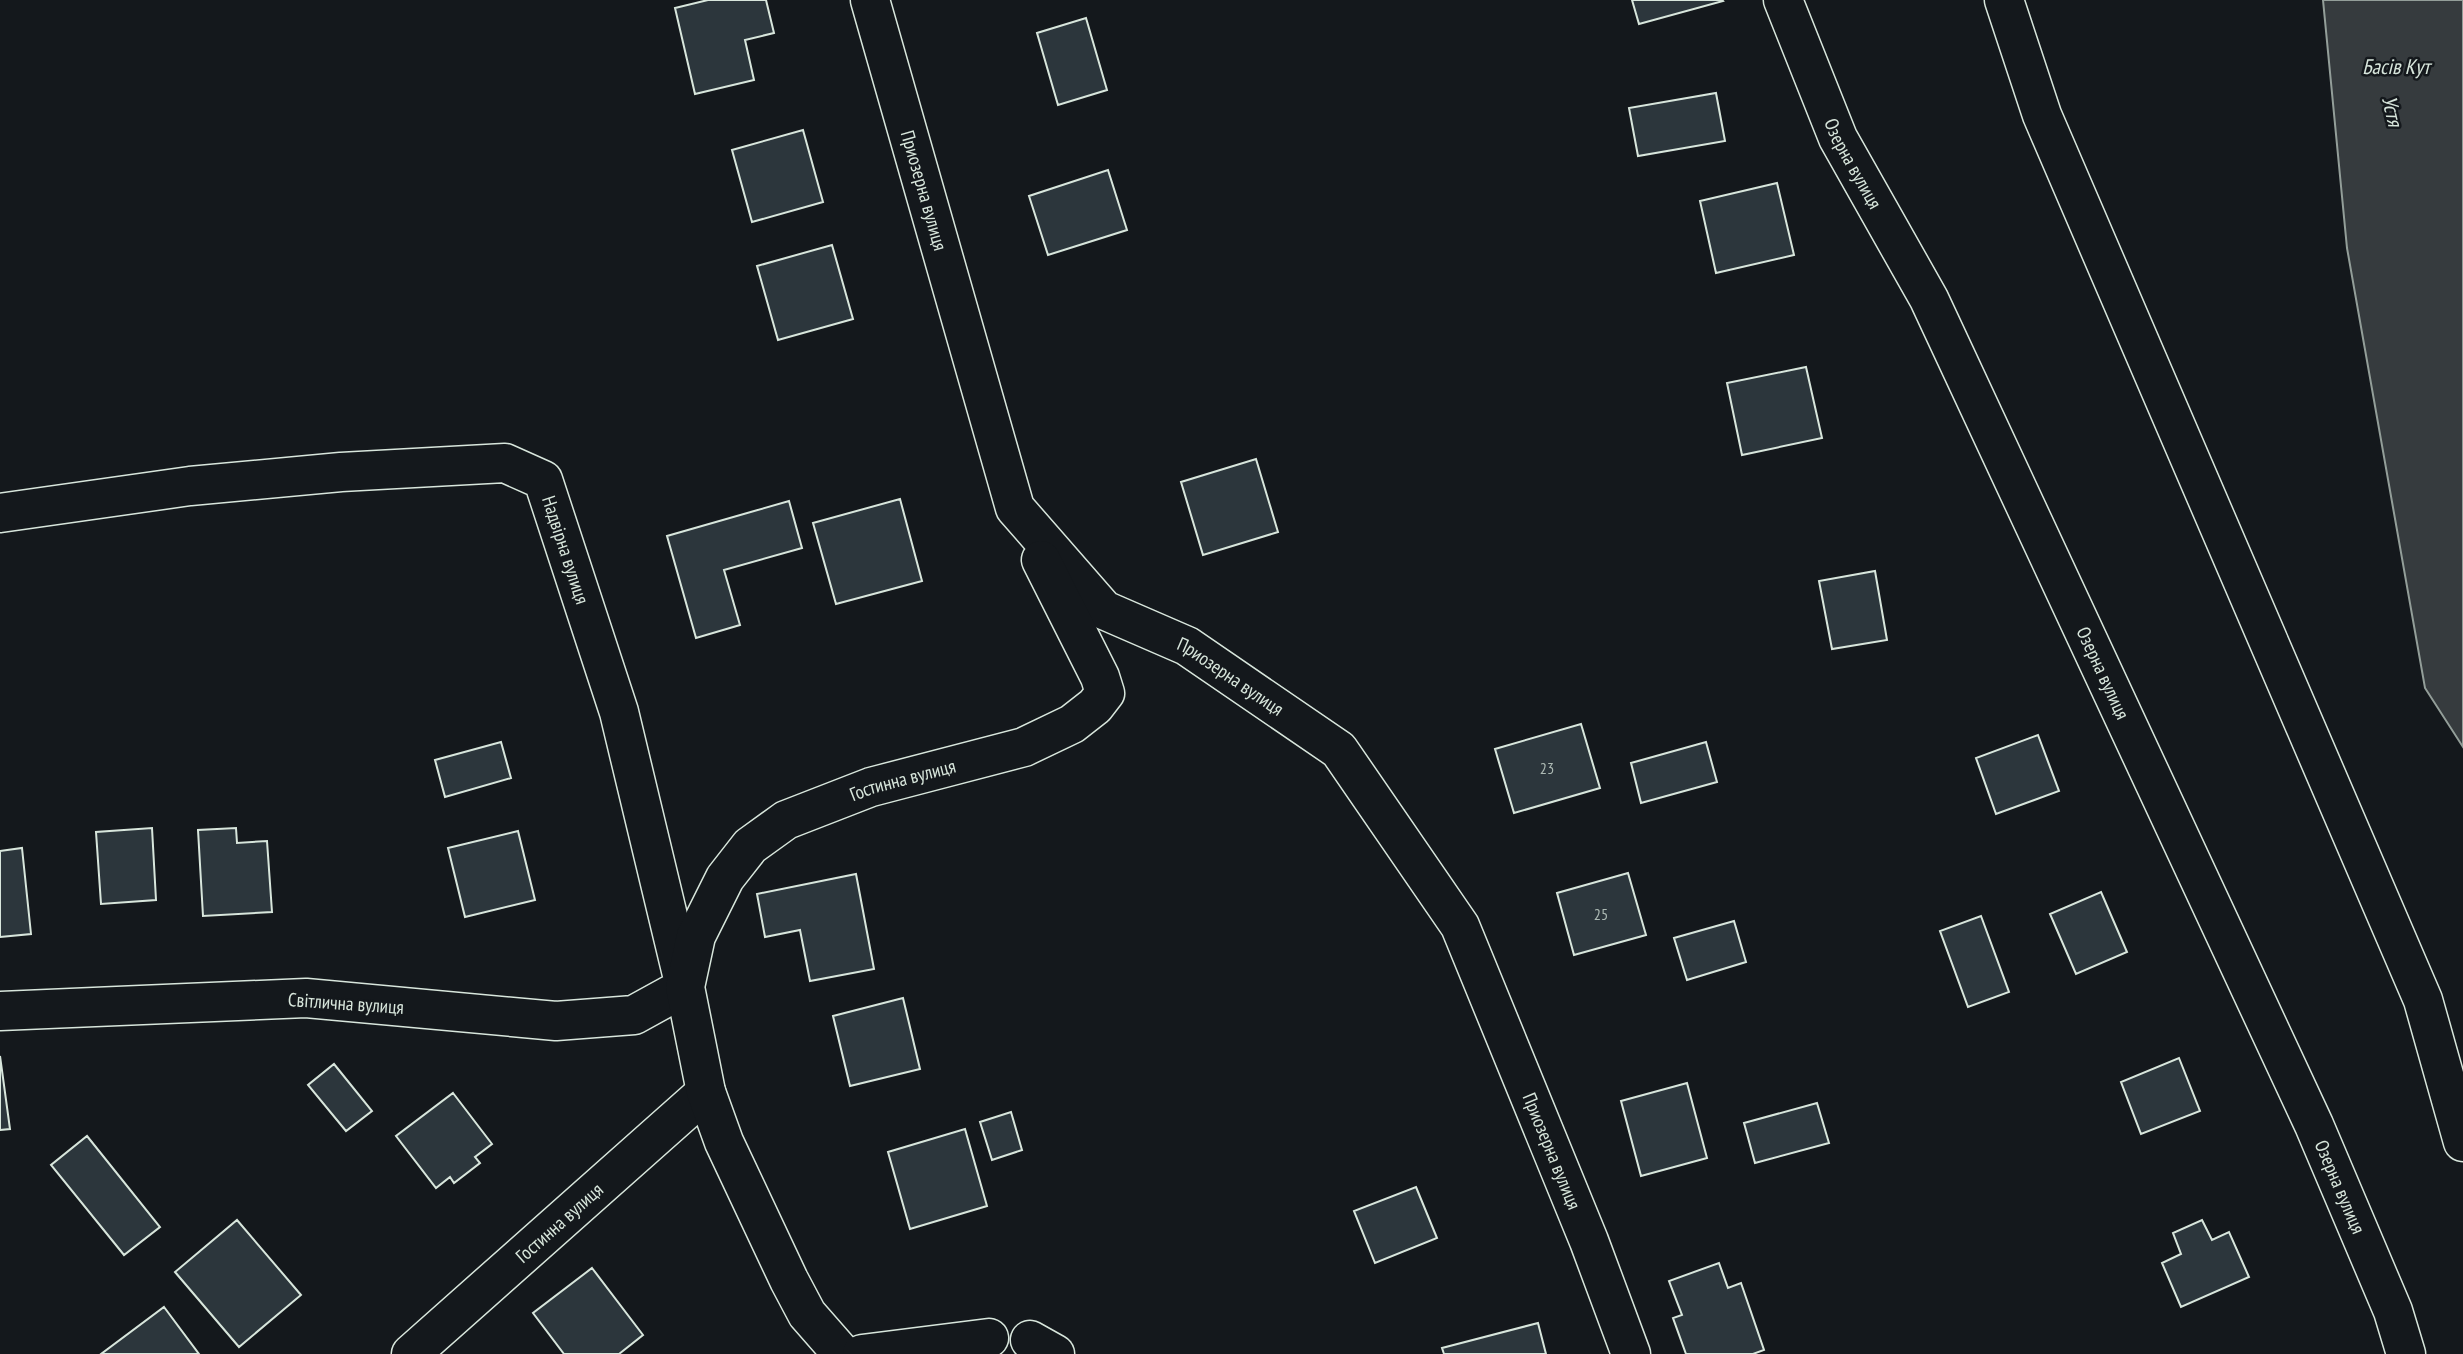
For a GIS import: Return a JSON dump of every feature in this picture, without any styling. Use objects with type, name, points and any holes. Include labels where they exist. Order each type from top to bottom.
[{"type":"street","name":"Приозерна вулиця","points":[[870,0],[1015,508],[1104,610],[1188,646],[1339,750],[1460,926],[1584,1229],[1630,1354]]},
{"type":"street","name":"Озерна вулиця","points":[[1783,0],[1838,138],[1929,299],[2314,1125],[2393,1311],[2406,1354]]},
{"type":"street","points":[[2004,0],[2042,115],[2423,1000],[2463,1142]]},
{"type":"street","name":"Надвірна вулиця","points":[[0,513],[190,486],[341,472],[505,463],[543,480],[619,712],[685,987]]},
{"type":"street","name":"Гостинна вулиця","points":[[842,1354],[807,1314],[724,1142],[706,1092],[685,987],[696,936],[725,878],[750,846],[786,820],[871,787],[1024,747],[1072,724],[1095,706],[1105,693],[1100,677],[1015,508]]},
{"type":"street","name":"Світлична вулиця","points":[[0,1011],[306,998],[556,1021],[634,1015],[685,987]]},
{"type":"street","name":"Гостинна вулиця","points":[[411,1354],[706,1092]]},
{"type":"street","points":[[862,1354],[989,1338]]},
{"type":"water","name":"Басів Кут","points":[[2323,0],[2463,0],[2463,747],[2425,688],[2347,248]]},
{"type":"building","points":[[708,0],[766,0],[774,33],[745,40],[754,80],[695,94],[675,8]]},
{"type":"building","points":[[1632,0],[1722,0],[1723,1],[1639,24]]},
{"type":"building","points":[[1086,18],[1107,90],[1058,105],[1037,33]]},
{"type":"building","points":[[1716,93],[1725,141],[1638,156],[1629,108]]},
{"type":"building","points":[[803,130],[823,202],[752,222],[732,150]]},
{"type":"building","points":[[1108,170],[1127,230],[1048,255],[1029,196]]},
{"type":"building","points":[[1777,183],[1794,255],[1716,273],[1700,201]]},
{"type":"building","points":[[832,245],[853,319],[778,340],[757,266]]},
{"type":"building","points":[[1806,367],[1822,438],[1742,455],[1727,383]]},
{"type":"building","points":[[1256,459],[1278,532],[1203,555],[1181,482]]},
{"type":"building","points":[[900,499],[922,581],[836,604],[813,523]]},
{"type":"building","points":[[789,501],[802,548],[724,570],[740,625],[696,638],[667,536]]},
{"type":"building","points":[[1875,571],[1887,640],[1832,649],[1819,581]]},
{"type":"building","points":[[1581,724],[1600,788],[1514,813],[1495,749]]},
{"type":"building","points":[[2038,735],[2059,791],[1996,814],[1976,758]]},
{"type":"building","points":[[501,742],[511,778],[445,797],[435,760]]},
{"type":"building","points":[[1706,742],[1717,782],[1641,803],[1631,763]]},
{"type":"building","points":[[152,828],[156,900],[101,904],[96,832]]},
{"type":"building","points":[[236,828],[237,843],[267,841],[272,912],[203,916],[198,830]]},
{"type":"building","points":[[518,831],[535,900],[465,917],[448,848]]},
{"type":"building","points":[[22,848],[31,934],[0,937],[0,851]]},
{"type":"building","points":[[1628,873],[1646,935],[1574,955],[1557,893]]},
{"type":"building","points":[[856,874],[874,969],[810,981],[800,930],[765,937],[757,894]]},
{"type":"building","points":[[2101,892],[2127,952],[2076,974],[2050,914]]},
{"type":"building","points":[[1981,916],[2009,992],[1968,1007],[1940,931]]},
{"type":"building","points":[[1734,921],[1746,962],[1687,980],[1674,938]]},
{"type":"building","points":[[903,998],[920,1069],[850,1086],[833,1016]]},
{"type":"building","points":[[0,1056],[10,1129],[0,1130]]},
{"type":"building","points":[[2179,1058],[2200,1111],[2141,1134],[2121,1082]]},
{"type":"building","points":[[334,1064],[372,1111],[346,1131],[308,1085]]},
{"type":"building","points":[[1687,1083],[1707,1158],[1641,1176],[1621,1101]]},
{"type":"building","points":[[453,1093],[492,1144],[475,1157],[480,1163],[454,1183],[450,1177],[436,1188],[396,1136]]},
{"type":"building","points":[[1817,1103],[1829,1143],[1755,1163],[1744,1123]]},
{"type":"building","points":[[1011,1112],[1022,1150],[992,1160],[980,1122]]},
{"type":"building","points":[[965,1129],[987,1206],[910,1229],[888,1152]]},
{"type":"building","points":[[87,1136],[160,1227],[124,1255],[51,1165]]},
{"type":"building","points":[[1416,1187],[1437,1238],[1375,1263],[1354,1211]]},
{"type":"building","points":[[237,1220],[301,1295],[239,1347],[175,1272]]},
{"type":"building","points":[[2202,1220],[2212,1240],[2229,1232],[2249,1277],[2181,1307],[2162,1263],[2181,1254],[2173,1233]]},
{"type":"building","points":[[1719,1263],[1728,1288],[1741,1283],[1764,1350],[1753,1354],[1686,1354],[1673,1318],[1682,1315],[1669,1281]]},
{"type":"building","points":[[592,1268],[643,1335],[619,1354],[564,1354],[533,1313]]},
{"type":"building","points":[[164,1307],[199,1354],[101,1354]]},
{"type":"building","points":[[1538,1323],[1546,1354],[1444,1354],[1442,1348]]},
{"type":"water label","name":"Устя","points":[[2392,111]]}]
